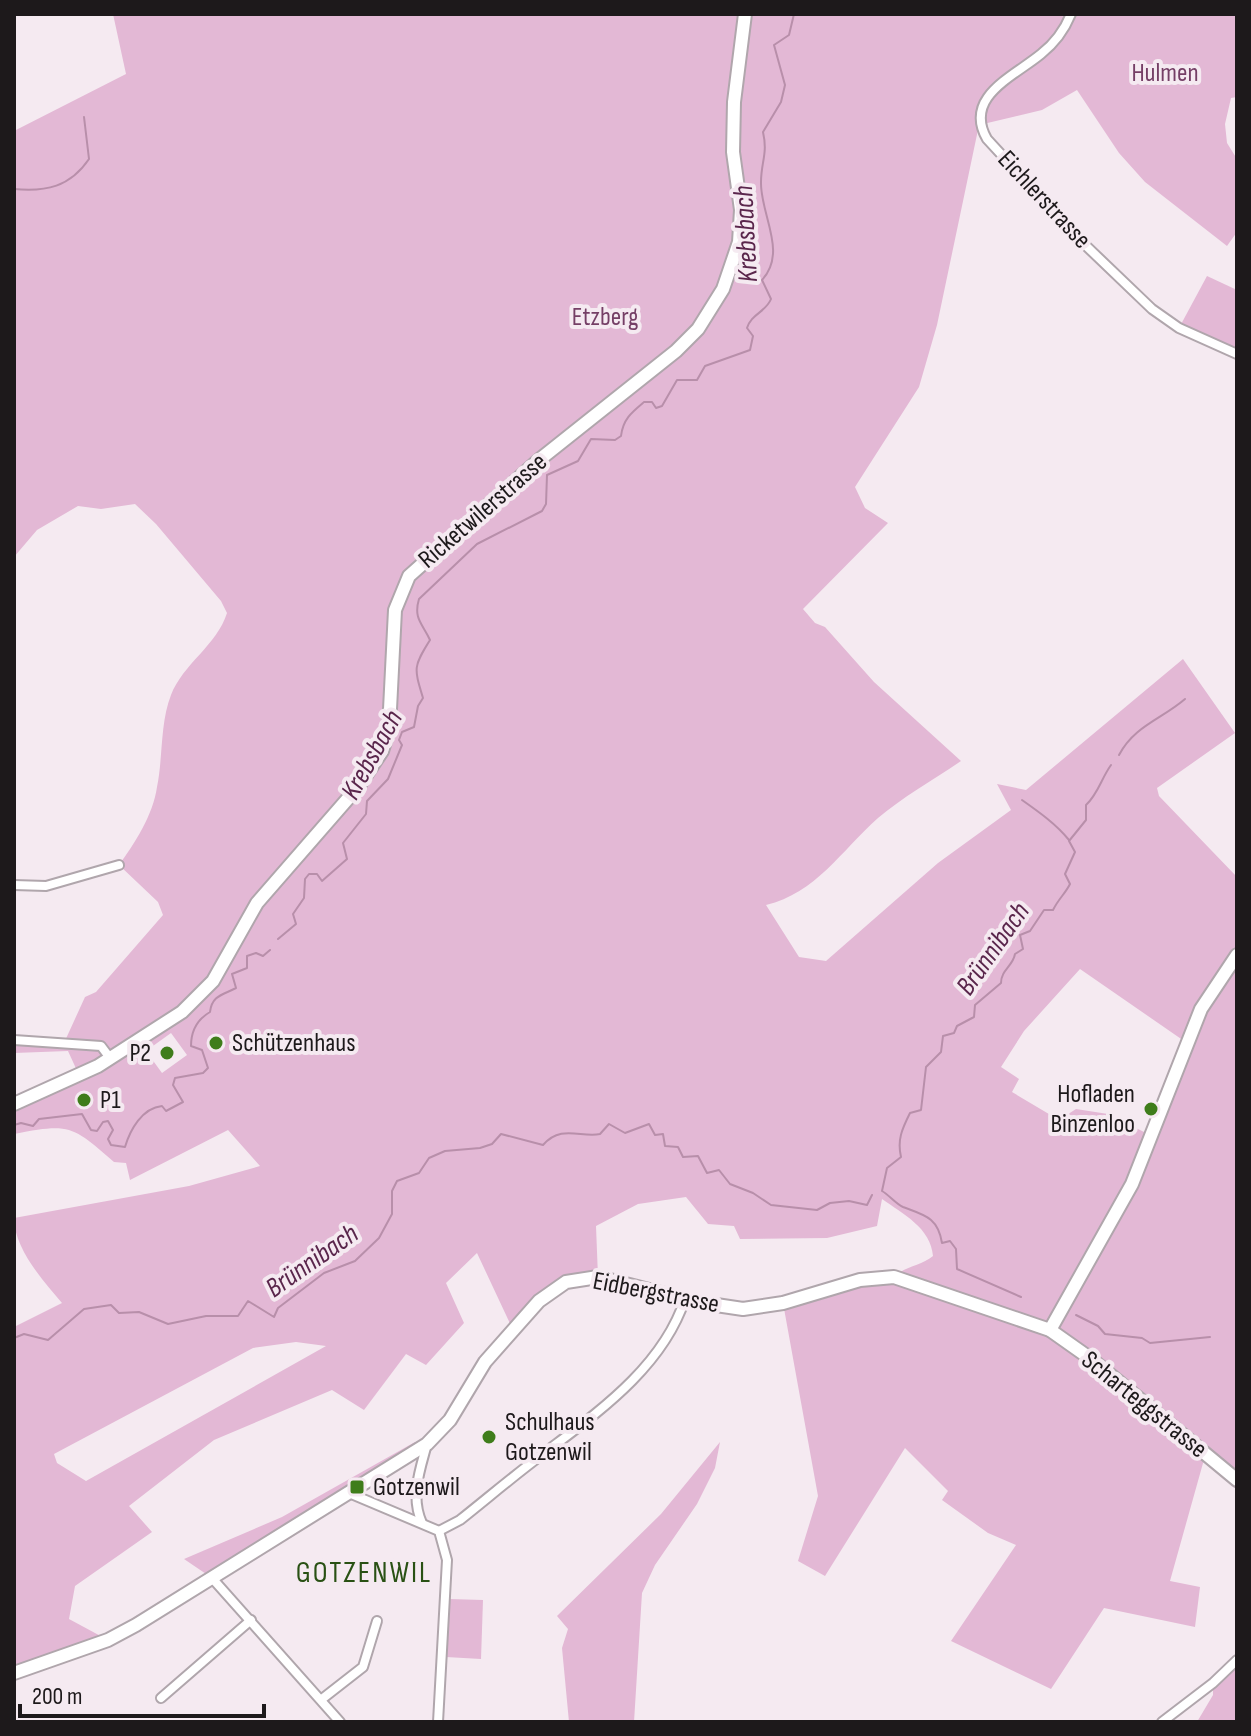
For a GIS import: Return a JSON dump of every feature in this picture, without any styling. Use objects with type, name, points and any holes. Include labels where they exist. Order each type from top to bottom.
[{"type":"street","name":"Ricketwilerstrasse","points":[[14,1104],[110,1058],[198,998],[222,966],[266,892],[371,771],[389,729],[395,610],[409,576],[539,460],[676,351],[698,329],[723,289],[739,242],[741,210],[733,152],[734,102],[745,14]]},
{"type":"street","name":"Eichlerstrasse","points":[[1071,14],[1059,38],[990,93],[980,108],[979,125],[987,139],[1071,231],[1152,309],[1179,328],[1237,354]]},
{"type":"street","points":[[14,885],[46,886],[119,865]]},
{"type":"street","points":[[1050,1330],[1132,1184],[1201,1009],[1237,955]]},
{"type":"street","points":[[14,1040],[101,1046],[110,1058]]},
{"type":"street","name":"Eidbergstrasse","points":[[14,1673],[108,1640],[427,1444],[450,1420],[485,1362],[555,1288],[598,1277],[685,1299],[743,1309],[783,1303],[868,1278],[894,1277],[1050,1330]]},
{"type":"street","points":[[439,1531],[460,1520],[594,1418],[622,1391],[669,1334],[685,1299]]},
{"type":"street","name":"Scharteggstrasse","points":[[1050,1330],[1091,1359],[1237,1480]]},
{"type":"street","points":[[422,1523],[417,1512],[416,1482],[427,1444]]},
{"type":"street","points":[[349,1493],[439,1531],[447,1560],[438,1722]]},
{"type":"street","points":[[212,1578],[340,1722]]},
{"type":"street","points":[[161,1698],[251,1620]]},
{"type":"street","points":[[322,1699],[363,1667],[377,1621]]},
{"type":"street","points":[[1162,1722],[1213,1683],[1237,1660]]},
{"type":"green space","name":"Etzberg","points":[[113,14],[1237,14],[1237,97],[1231,98],[1225,124],[1227,143],[1237,159],[1237,232],[1227,246],[1145,182],[1119,153],[1077,90],[1042,110],[979,125],[937,325],[919,387],[855,487],[865,508],[888,523],[803,609],[815,623],[825,627],[874,682],[961,761],[878,818],[814,881],[784,899],[766,905],[799,957],[826,961],[938,863],[1011,810],[997,784],[1026,790],[1183,659],[1235,733],[1157,788],[1159,796],[1237,877],[1237,1480],[1205,1456],[1170,1581],[1200,1587],[1195,1627],[1104,1608],[1051,1689],[951,1641],[1016,1545],[988,1533],[942,1500],[948,1491],[905,1448],[825,1576],[798,1561],[818,1496],[783,1303],[894,1277],[933,1256],[931,1246],[915,1223],[882,1199],[877,1226],[827,1238],[740,1239],[734,1226],[708,1224],[686,1197],[638,1204],[596,1226],[598,1277],[566,1282],[513,1330],[477,1253],[446,1283],[464,1323],[426,1365],[406,1354],[364,1410],[332,1390],[214,1440],[129,1506],[152,1532],[75,1586],[69,1619],[108,1640],[14,1673],[14,1327],[62,1303],[24,1252],[14,1218],[189,1186],[260,1166],[228,1130],[130,1180],[126,1163],[114,1162],[70,1130],[48,1129],[14,1134],[14,1104],[79,1075],[68,1051],[14,1053],[14,1040],[64,1043],[85,997],[96,992],[163,915],[158,902],[119,865],[152,808],[171,695],[183,674],[216,635],[227,613],[221,601],[156,524],[135,504],[101,509],[78,506],[37,530],[14,557],[14,131],[126,74]],"holes":[[[1080,969],[1187,1043],[1152,1136],[1108,1114],[1076,1109],[1059,1120],[1012,1092],[1019,1079],[1001,1067],[1024,1031]],[[171,1033],[187,1055],[162,1073],[146,1051]],[[296,1342],[326,1346],[86,1481],[57,1463],[54,1454],[253,1348]]]},
{"type":"green space","points":[[1207,276],[1237,290],[1237,354],[1179,328]]},
{"type":"green space","points":[[415,1442],[422,1447],[212,1578],[184,1559],[282,1517]]},
{"type":"green space","points":[[720,1442],[715,1468],[697,1504],[655,1565],[642,1593],[634,1722],[569,1722],[562,1648],[568,1629],[557,1616],[661,1514]]},
{"type":"green space","points":[[449,1599],[483,1600],[481,1659],[446,1657]]},
{"type":"green space","points":[[1237,1660],[1237,1722],[1197,1722],[1213,1695],[1213,1683]]},
{"type":"waterway","name":"Krebsbach","points":[[278,939],[296,924],[293,914],[304,898],[305,879],[309,874],[317,874],[322,881],[347,859],[343,843],[366,814],[367,801],[388,779],[402,745],[399,740],[402,732],[414,727],[418,706],[423,698],[417,668],[430,640],[418,617],[419,599],[477,544],[542,511],[546,504],[547,475],[578,461],[591,439],[615,440],[621,436],[629,416],[644,402],[652,402],[656,408],[662,406],[677,380],[697,380],[705,366],[750,350],[753,336],[747,328],[771,299],[762,280],[773,257],[762,194],[763,132],[781,102],[785,85],[774,45],[789,35],[794,14]]},
{"type":"waterway","points":[[14,189],[37,190],[56,186],[82,168],[89,159],[84,117]]},
{"type":"waterway","name":"Brünnibach","points":[[1119,755],[1140,730],[1185,699]]},
{"type":"waterway","name":"Brünnibach","points":[[1021,1297],[957,1269],[956,1249],[950,1241],[942,1243],[933,1222],[900,1206],[882,1191],[887,1168],[901,1157],[900,1140],[907,1119],[910,1113],[921,1110],[926,1067],[941,1052],[943,1036],[954,1033],[957,1026],[974,1017],[975,1005],[1001,983],[1015,954],[1023,949],[1020,935],[1030,931],[1044,910],[1053,910],[1070,884],[1065,874],[1075,852],[1069,841],[1086,820],[1086,805],[1111,765]]},
{"type":"waterway","points":[[1022,800],[1053,823],[1069,840]]},
{"type":"waterway","name":"Krebsbach","points":[[14,1125],[33,1126],[39,1119],[82,1114],[91,1130],[97,1131],[103,1122],[108,1121],[113,1130],[108,1139],[111,1145],[125,1147],[134,1127],[148,1111],[162,1106],[166,1111],[183,1102],[173,1085],[175,1078],[203,1073],[208,1068],[202,1050],[191,1046],[196,1026],[210,1012],[216,999],[236,988],[232,974],[247,968],[247,956],[256,953],[263,956],[270,950]]},
{"type":"waterway","name":"Brünnibach","points":[[14,1338],[24,1334],[48,1340],[84,1309],[111,1305],[119,1313],[139,1312],[168,1324],[206,1316],[238,1316],[248,1301],[274,1317],[278,1308],[324,1273],[355,1261],[379,1238],[392,1214],[392,1191],[397,1181],[419,1173],[429,1158],[445,1151],[480,1148],[492,1144],[501,1134],[543,1145],[564,1133],[600,1134],[609,1124],[625,1133],[649,1124],[655,1135],[663,1134],[665,1146],[678,1147],[683,1157],[698,1156],[707,1173],[719,1170],[730,1184],[753,1193],[771,1205],[817,1210],[830,1203],[849,1201],[867,1205],[872,1195]]},
{"type":"waterway","points":[[1076,1315],[1098,1326],[1105,1334],[1142,1338],[1150,1343],[1210,1337]]},
{"type":"place","name":"Schützenhaus","points":[[216,1043]]},
{"type":"place","name":"P2","points":[[167,1053]]},
{"type":"place","name":"P1","points":[[84,1100]]},
{"type":"place","name":"Hofladen Binzenloo","points":[[1151,1109]]},
{"type":"place","name":"Schulhaus Gotzenwil","points":[[489,1437]]},
{"type":"place","name":"Gotzenwil","points":[[357,1487]]},
{"type":"district","name":"GOTZENWIL","points":[[364,1573]]},
{"type":"park label","name":"Hulmen","points":[[1165,73]]}]
